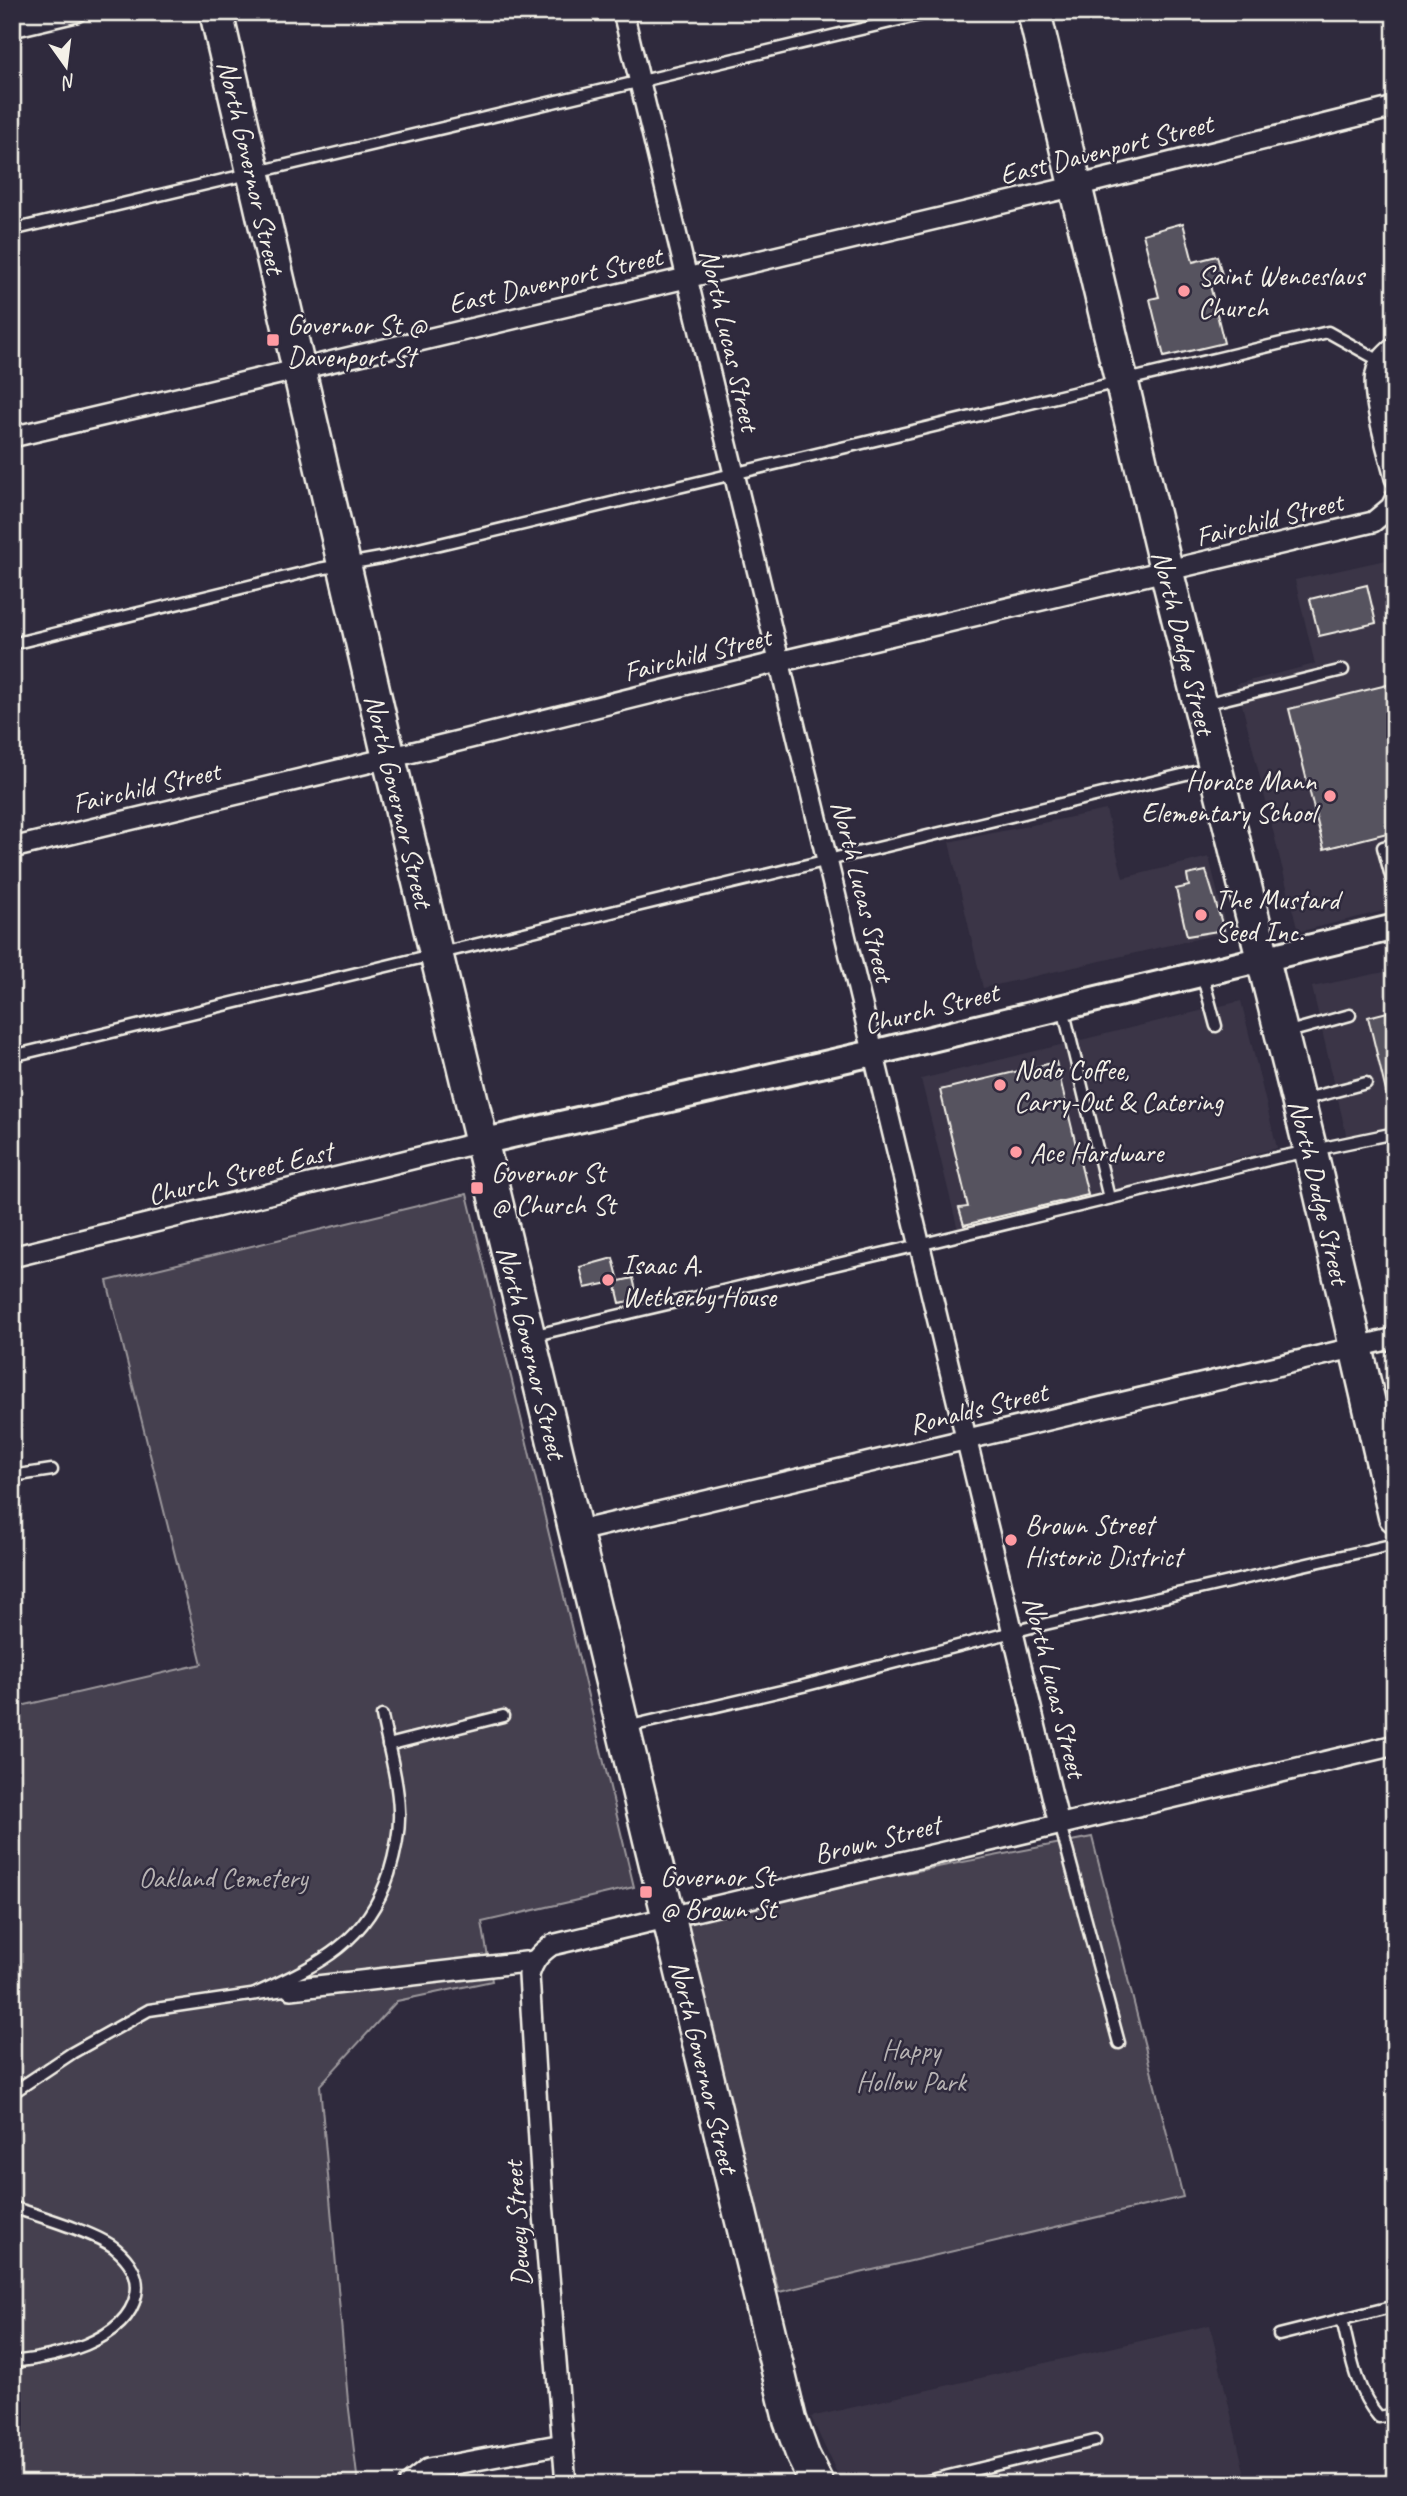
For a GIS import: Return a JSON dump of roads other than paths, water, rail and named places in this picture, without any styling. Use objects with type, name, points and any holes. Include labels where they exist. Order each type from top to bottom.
[{"type":"main road","name":"North Governor Street","points":[[216,12],[389,758],[574,1532],[790,2420],[817,2484]]},
{"type":"main road","name":"North Dodge Street","points":[[1034,12],[1167,573],[1311,1152],[1395,1516]]},
{"type":"street","points":[[12,27],[76,12]]},
{"type":"street","name":"North Lucas Street","points":[[623,12],[1059,1824]]},
{"type":"street","name":"East Davenport Street","points":[[12,437],[1076,186],[1395,107]]},
{"type":"street","points":[[1387,354],[1375,376],[1376,392],[1395,478]]},
{"type":"street","name":"Fairchild Street","points":[[12,848],[778,662],[1167,573],[1373,522],[1393,503]]},
{"type":"street","name":"Church Street","points":[[481,1142],[873,1053],[1395,927]]},
{"type":"street","name":"Church Street East","points":[[12,1257],[481,1142]]},
{"type":"street","name":"Ronalds Street","points":[[574,1532],[1395,1338]]},
{"type":"street","name":"Brown Street","points":[[291,1989],[534,1961],[552,1945],[1395,1745]]},
{"type":"street","name":"Dewey Street","points":[[534,1961],[528,1975],[566,2484]]},
{"type":"street","points":[[409,2484],[428,2469],[563,2444]]},
{"type":"lane","points":[[12,230],[933,12]]},
{"type":"lane","points":[[12,644],[1328,331],[1387,354]]},
{"type":"lane","points":[[1200,705],[1343,670]]},
{"type":"lane","points":[[12,1056],[1215,767]]},
{"type":"lane","points":[[1395,844],[1383,847],[1395,891]]},
{"type":"lane","points":[[1202,973],[1216,1026]]},
{"type":"lane","points":[[1062,1007],[1109,1198]]},
{"type":"lane","points":[[1282,1034],[1350,1016]]},
{"type":"lane","points":[[1298,1101],[1366,1083]]},
{"type":"lane","points":[[528,1337],[1280,1157],[1395,1133]]},
{"type":"lane","points":[[12,1476],[52,1471]]},
{"type":"lane","points":[[623,1728],[803,1686],[1013,1632],[1395,1544]]},
{"type":"lane","points":[[255,1994],[331,1955],[365,1924],[384,1889],[395,1853],[400,1813],[382,1716]]},
{"type":"lane","points":[[388,1745],[503,1716]]},
{"type":"lane","points":[[1059,1824],[1119,2043]]},
{"type":"lane","points":[[12,2093],[72,2053],[149,2010],[291,1989]]},
{"type":"lane","points":[[12,2207],[114,2247],[131,2264],[138,2286],[133,2309],[108,2334],[44,2359],[12,2362]]},
{"type":"lane","points":[[1279,2334],[1395,2306]]},
{"type":"lane","points":[[1342,2319],[1359,2385],[1367,2404],[1379,2417],[1395,2414]]},
{"type":"lane","points":[[915,2484],[1095,2441]]},
{"type":"place","name":"Saint Wenceslaus Church","points":[[1184,291]]},
{"type":"place","name":"Governor St @ Davenport St","points":[[273,340]]},
{"type":"place","name":"Horace Mann Elementary School","points":[[1330,796]]},
{"type":"place","name":"The Mustard Seed Inc.","points":[[1201,915]]},
{"type":"place","name":"Nodo Coffee, Carry-Out & Catering","points":[[1000,1085]]},
{"type":"place","name":"Ace Hardware","points":[[1016,1152]]},
{"type":"place","name":"Governor St @ Church St","points":[[477,1188]]},
{"type":"place","name":"Isaac A. Wetherby House","points":[[608,1280]]},
{"type":"place","name":"Brown Street Historic District","points":[[1011,1540]]},
{"type":"place","name":"Governor St @ Brown St","points":[[646,1892]]},
{"type":"park label","name":"Oakland Cemetery","points":[[223,1877]]},
{"type":"park label","name":"Happy Hollow Park","points":[[911,2065]]}]
